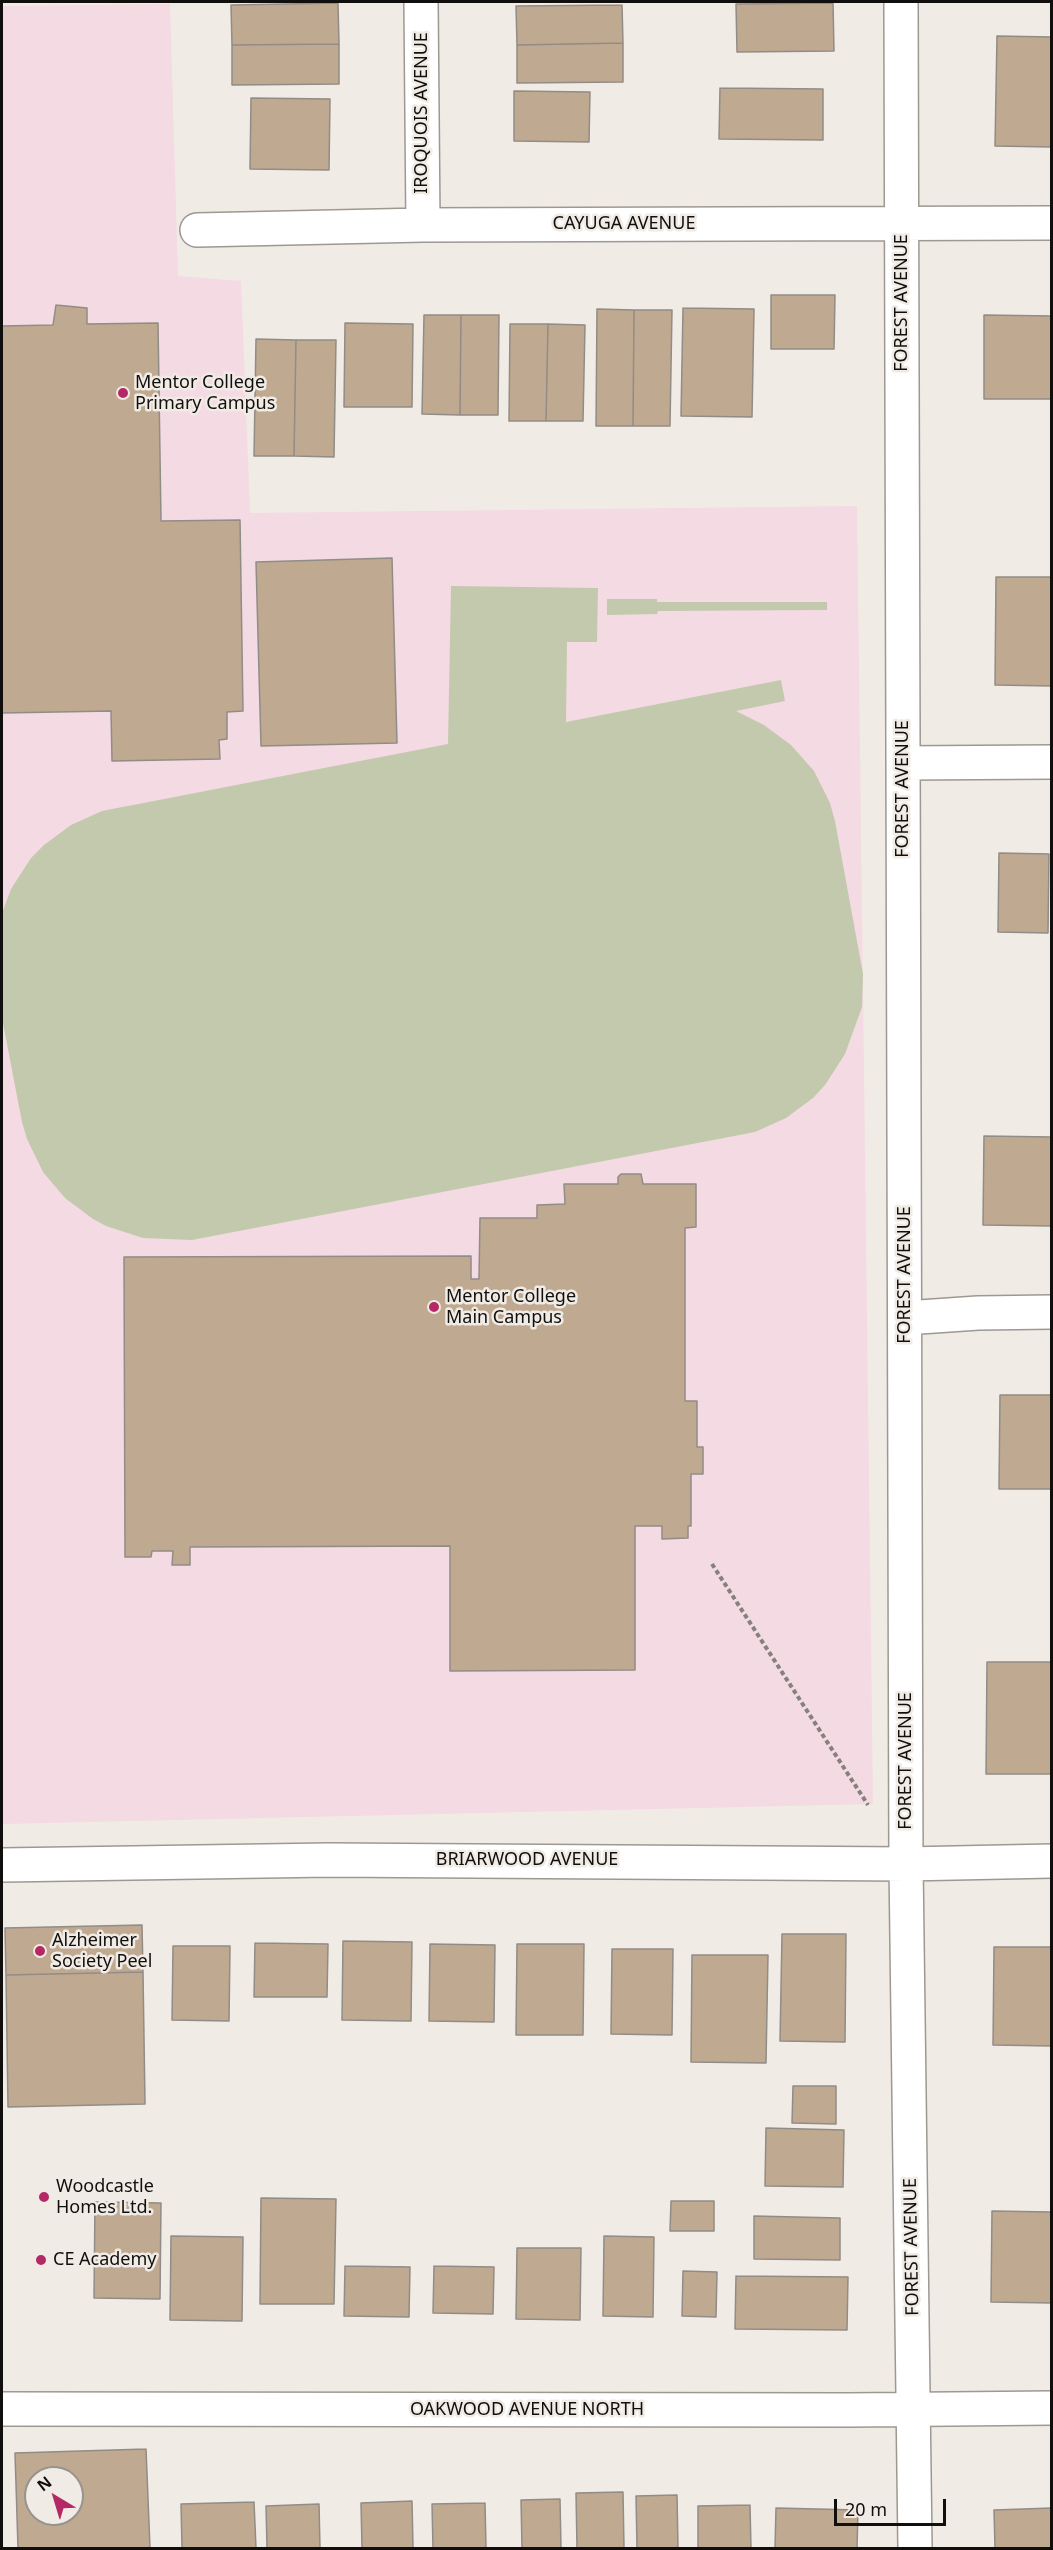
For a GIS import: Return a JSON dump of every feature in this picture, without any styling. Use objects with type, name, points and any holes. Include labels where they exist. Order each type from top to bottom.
[{"type":"street","name":"IROQUOIS AVENUE","points":[[421,2],[423,225]]},
{"type":"street","name":"FOREST AVENUE","points":[[901,2],[906,1864],[915,2548]]},
{"type":"street","name":"CAYUGA AVENUE","points":[[197,230],[423,225],[1052,223]]},
{"type":"street","points":[[903,763],[1052,762]]},
{"type":"street","points":[[905,1318],[978,1313],[1052,1312]]},
{"type":"street","name":"BRIARWOOD AVENUE","points":[[2,1865],[329,1860],[906,1864],[1052,1860]]},
{"type":"street","name":"OAKWOOD AVENUE NORTH","points":[[2,2409],[914,2410],[1052,2408]]},
{"type":"path","points":[[712,1564],[874,1814]]},
{"type":"shaded area","name":"Mentor College Main Campus","points":[[170,4],[178,276],[241,281],[250,513],[857,506],[873,1804],[2,1824],[2,6]]},
{"type":"green space","points":[[451,586],[598,588],[597,642],[567,642],[566,722],[781,680],[785,701],[736,711],[764,725],[791,745],[814,771],[830,803],[863,974],[862,1007],[845,1054],[825,1085],[813,1098],[786,1118],[755,1132],[192,1240],[143,1238],[106,1226],[93,1219],[65,1198],[43,1172],[27,1139],[22,1122],[2,1018],[2,913],[11,889],[31,858],[44,845],[71,825],[102,811],[448,744]]},
{"type":"green space","points":[[607,599],[657,599],[657,602],[827,602],[827,610],[658,611],[657,614],[607,615]]},
{"type":"building","points":[[338,3],[339,44],[232,45],[231,5]]},
{"type":"building","points":[[833,3],[834,51],[737,52],[736,4]]},
{"type":"building","points":[[622,5],[623,43],[517,45],[516,6]]},
{"type":"building","points":[[997,36],[1052,37],[1052,147],[995,146]]},
{"type":"building","points":[[623,43],[623,82],[517,83],[517,45]]},
{"type":"building","points":[[339,44],[339,84],[232,85],[232,45]]},
{"type":"building","points":[[720,88],[823,89],[823,140],[719,139]]},
{"type":"building","points":[[514,91],[590,92],[589,142],[514,141]]},
{"type":"building","points":[[251,98],[330,99],[329,170],[250,169]]},
{"type":"building","points":[[771,295],[835,295],[834,349],[771,349]]},
{"type":"building","points":[[56,305],[87,308],[87,324],[158,323],[161,521],[240,520],[243,711],[227,712],[227,739],[219,740],[220,759],[112,761],[111,711],[2,713],[2,326],[53,325]]},
{"type":"building","points":[[683,308],[754,309],[752,417],[681,416]]},
{"type":"building","points":[[597,309],[634,310],[633,426],[596,426]]},
{"type":"building","points":[[634,310],[672,310],[670,426],[633,426]]},
{"type":"building","points":[[424,315],[461,315],[460,415],[422,414]]},
{"type":"building","points":[[461,315],[499,315],[498,415],[460,415]]},
{"type":"building","points":[[984,315],[1052,316],[1052,399],[984,399]]},
{"type":"building","points":[[345,323],[413,324],[412,407],[344,407]]},
{"type":"building","points":[[510,324],[548,324],[546,421],[509,421]]},
{"type":"building","points":[[548,324],[585,325],[583,421],[546,421]]},
{"type":"building","points":[[256,339],[296,340],[294,456],[254,456]]},
{"type":"building","points":[[296,340],[336,340],[334,457],[294,456]]},
{"type":"building","points":[[392,558],[397,743],[261,746],[256,562]]},
{"type":"building","points":[[996,577],[1052,577],[1052,686],[995,685]]},
{"type":"building","points":[[999,853],[1049,854],[1048,933],[998,932]]},
{"type":"building","points":[[984,1136],[1052,1137],[1052,1226],[983,1225]]},
{"type":"building","points":[[621,1174],[641,1174],[643,1184],[696,1184],[696,1227],[685,1228],[685,1401],[697,1401],[697,1447],[703,1447],[703,1474],[691,1474],[691,1526],[688,1526],[688,1538],[662,1539],[662,1526],[635,1526],[635,1670],[450,1671],[450,1546],[190,1547],[190,1565],[172,1565],[173,1551],[152,1551],[151,1557],[125,1557],[124,1257],[471,1256],[471,1279],[479,1279],[480,1218],[537,1218],[537,1205],[565,1204],[564,1184],[618,1184],[618,1177]]},
{"type":"building","points":[[1000,1395],[1052,1395],[1052,1489],[999,1489]]},
{"type":"building","points":[[987,1662],[1052,1662],[1052,1774],[986,1774]]},
{"type":"building","points":[[142,1925],[143,1972],[6,1975],[5,1928]]},
{"type":"building","points":[[782,1934],[846,1934],[845,2042],[780,2041]]},
{"type":"building","points":[[343,1941],[412,1942],[411,2021],[342,2020]]},
{"type":"building","points":[[255,1943],[328,1944],[327,1997],[254,1997]]},
{"type":"building","points":[[430,1944],[495,1945],[494,2022],[429,2021]]},
{"type":"building","points":[[517,1944],[584,1944],[583,2035],[516,2035]]},
{"type":"building","points":[[173,1946],[230,1946],[229,2021],[172,2020]]},
{"type":"building","points":[[994,1947],[1052,1947],[1052,2046],[993,2045]]},
{"type":"building","points":[[612,1949],[673,1949],[672,2035],[611,2034]]},
{"type":"building","points":[[692,1955],[768,1955],[766,2063],[691,2062]]},
{"type":"building","points":[[143,1972],[145,2104],[8,2107],[6,1975]]},
{"type":"building","points":[[793,2086],[836,2086],[836,2124],[792,2123]]},
{"type":"building","points":[[766,2128],[844,2130],[843,2187],[765,2186]]},
{"type":"building","points":[[261,2198],[336,2199],[334,2304],[260,2304]]},
{"type":"building","points":[[671,2201],[714,2201],[714,2231],[670,2231]]},
{"type":"building","points":[[95,2202],[161,2203],[160,2299],[94,2298]]},
{"type":"building","points":[[992,2211],[1052,2212],[1052,2303],[991,2302]]},
{"type":"building","points":[[754,2216],[840,2218],[840,2260],[754,2259]]},
{"type":"building","points":[[171,2236],[243,2237],[242,2321],[170,2320]]},
{"type":"building","points":[[604,2236],[654,2237],[653,2317],[603,2316]]},
{"type":"building","points":[[517,2248],[581,2248],[580,2320],[516,2319]]},
{"type":"building","points":[[345,2266],[410,2267],[409,2317],[344,2316]]},
{"type":"building","points":[[434,2266],[494,2267],[493,2314],[433,2313]]},
{"type":"building","points":[[683,2271],[717,2272],[716,2317],[682,2316]]},
{"type":"building","points":[[736,2276],[848,2277],[847,2330],[735,2329]]},
{"type":"building","points":[[146,2449],[150,2548],[18,2548],[15,2453]]},
{"type":"building","points":[[623,2492],[624,2548],[577,2548],[576,2493]]},
{"type":"building","points":[[677,2495],[678,2548],[637,2548],[636,2496]]},
{"type":"building","points":[[560,2499],[561,2548],[522,2548],[521,2500]]},
{"type":"building","points":[[412,2501],[413,2548],[362,2548],[361,2503]]},
{"type":"building","points":[[254,2502],[256,2548],[182,2548],[181,2504]]},
{"type":"building","points":[[485,2503],[486,2548],[433,2548],[432,2504]]},
{"type":"building","points":[[319,2504],[320,2548],[267,2548],[266,2506]]},
{"type":"building","points":[[750,2505],[751,2548],[698,2548],[698,2506]]},
{"type":"building","points":[[776,2508],[858,2510],[857,2548],[775,2548]]},
{"type":"building","points":[[1052,2508],[1052,2548],[995,2548],[994,2510]]},
{"type":"place","name":"Mentor College Primary Campus","points":[[123,393]]},
{"type":"place","name":"Mentor College Main Campus","points":[[434,1307]]},
{"type":"place","name":"Alzheimer Society Peel","points":[[40,1951]]},
{"type":"place","name":"Woodcastle Homes Ltd.","points":[[44,2197]]},
{"type":"place","name":"CE Academy","points":[[41,2260]]}]
